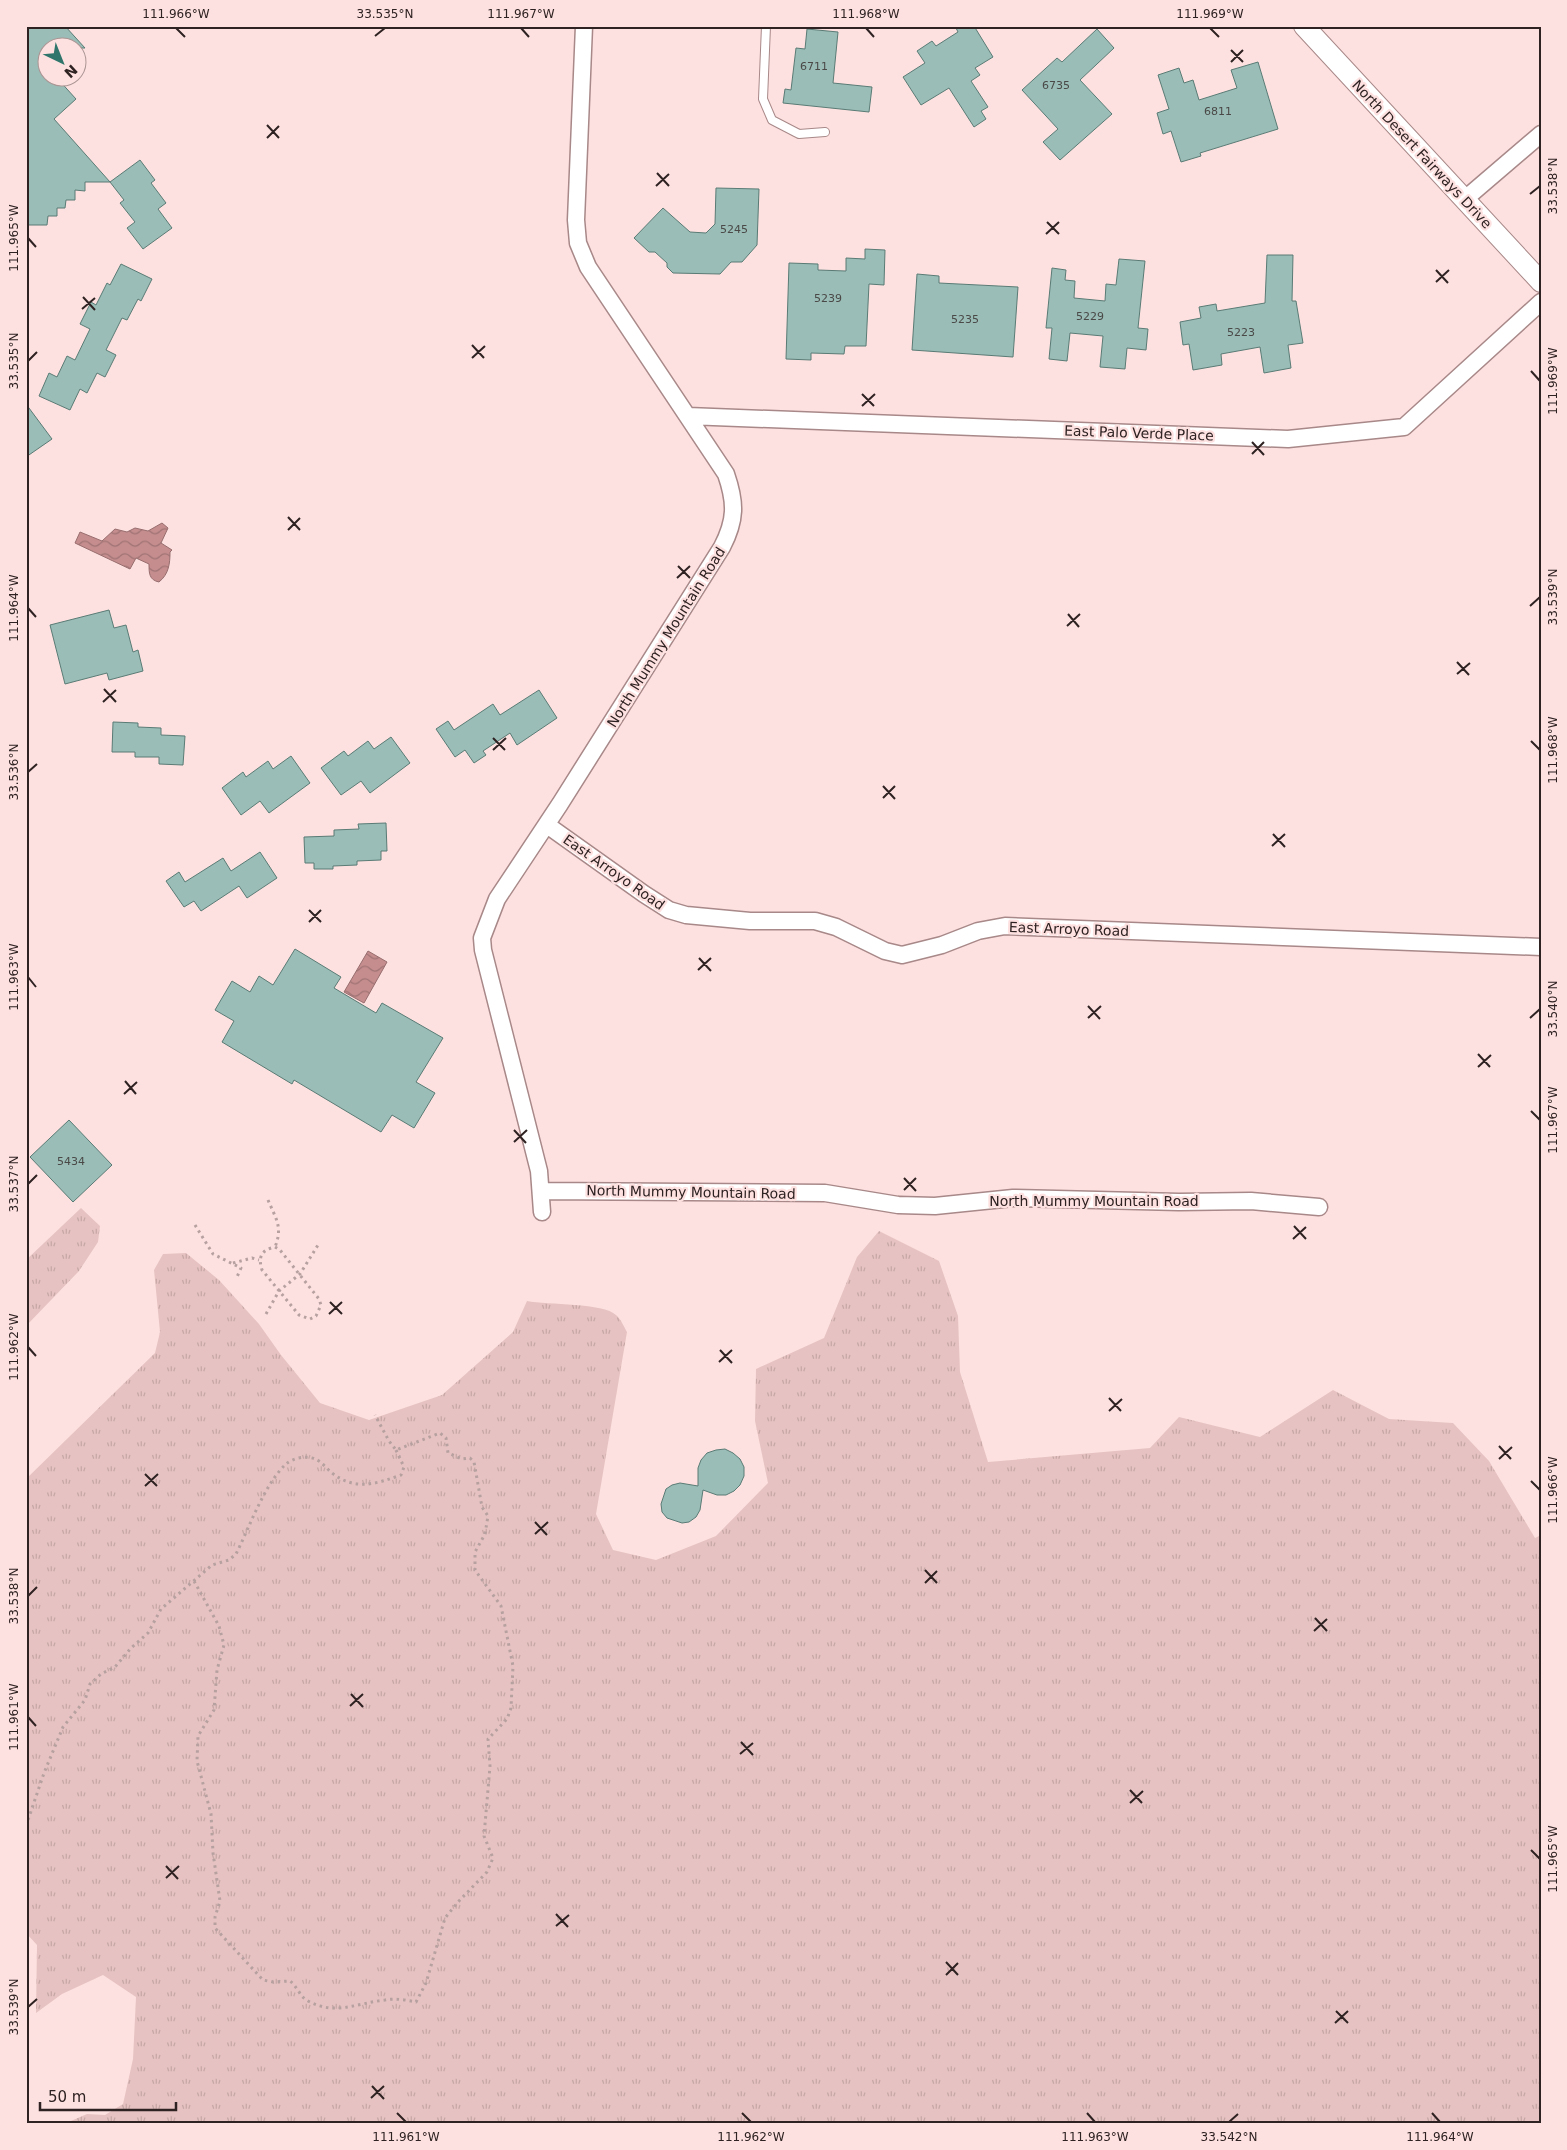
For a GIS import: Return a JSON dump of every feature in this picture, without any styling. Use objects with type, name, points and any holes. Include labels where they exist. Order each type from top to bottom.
[{"type":"street","name":"North Mummy Mountain Road","points":[[542,1212],[538,1164],[483,950],[482,938],[497,899],[547,825],[702,580],[730,532],[734,505],[728,480],[688,416],[588,267],[578,243],[577,189],[584,26]]},
{"type":"street","name":"North Desert Fairways Drive","points":[[1304,26],[1541,282]]},
{"type":"street","points":[[1465,199],[1541,134]]},
{"type":"street","name":"East Palo Verde Place","points":[[688,416],[1288,438],[1404,427],[1541,302]]},
{"type":"street","name":"East Arroyo Road","points":[[547,825],[669,910],[706,918],[750,921],[816,921],[836,927],[885,951],[902,955],[942,945],[978,931],[1005,926],[1541,947]]},
{"type":"street","name":"North Mummy Mountain Road","points":[[541,1191],[825,1192],[898,1205],[935,1206],[1013,1198],[1179,1202],[1251,1201],[1319,1207]]},
{"type":"lane","points":[[766,26],[763,99],[772,120],[799,134],[825,132]]},
{"type":"path","points":[[268,1200],[278,1223],[280,1235],[274,1247]]},
{"type":"path","points":[[195,1225],[213,1254],[241,1268],[236,1279]]},
{"type":"path","points":[[266,1314],[279,1291],[300,1274],[318,1245]]},
{"type":"path","points":[[274,1247],[280,1250],[320,1299],[321,1305],[316,1316],[310,1319],[299,1315],[262,1270],[259,1260],[261,1253],[267,1248],[274,1247]]},
{"type":"path","points":[[233,1263],[252,1258],[259,1260]]},
{"type":"path","points":[[26,1826],[44,1773],[63,1727],[85,1700],[90,1684],[101,1674],[115,1667],[131,1648],[148,1633],[161,1609],[212,1564],[230,1560],[236,1554],[271,1483],[287,1463],[301,1457],[316,1459],[334,1474],[353,1483],[366,1485],[401,1475],[404,1467],[375,1415]]},
{"type":"path","points":[[194,1580],[220,1626],[224,1644],[217,1670],[214,1710],[198,1736],[197,1761],[211,1814],[213,1853],[220,1901],[215,1917],[215,1928],[262,1980],[273,1982],[290,1981],[297,1986],[305,1999],[313,2003],[337,2010],[386,1999],[416,2002],[426,1983],[445,1918],[487,1872],[493,1858],[484,1836],[490,1766],[488,1739],[508,1719],[511,1708],[513,1666],[501,1606],[475,1570],[475,1552],[485,1534],[488,1516],[482,1507],[474,1462],[470,1458],[462,1459],[448,1453],[446,1438],[440,1433],[396,1450]]},
{"type":"green space","points":[[81,1208],[100,1226],[98,1242],[79,1271],[26,1326],[26,1260]]},
{"type":"green space","points":[[879,1231],[939,1261],[958,1316],[960,1372],[988,1462],[1150,1448],[1179,1417],[1260,1437],[1333,1390],[1389,1419],[1453,1423],[1489,1461],[1535,1538],[1541,1535],[1541,2124],[64,2124],[87,2114],[105,2115],[123,2104],[133,2059],[136,1997],[103,1975],[62,1994],[36,2013],[37,1945],[26,1933],[26,1479],[155,1353],[160,1332],[154,1270],[163,1254],[186,1253],[219,1280],[259,1324],[281,1355],[320,1403],[369,1420],[442,1395],[513,1332],[527,1301],[588,1306],[610,1311],[621,1321],[627,1332],[596,1514],[613,1550],[656,1560],[716,1536],[768,1483],[755,1421],[756,1369],[824,1338],[857,1257]]},
{"type":"water","points":[[162,523],[168,528],[161,543],[172,550],[170,552],[167,572],[159,582],[151,578],[149,564],[136,558],[130,569],[75,543],[80,532],[102,541],[115,529],[127,532],[135,528],[148,531]]},
{"type":"water","points":[[368,951],[387,962],[364,1003],[344,992]]},
{"type":"building","points":[[26,26],[65,26],[76,38],[38,38],[38,88],[66,88],[76,99],[54,119],[110,182],[85,182],[85,191],[75,190],[75,200],[66,200],[65,208],[57,208],[57,216],[48,216],[47,225],[26,225]]},
{"type":"building","points":[[955,26],[974,26],[993,57],[975,68],[980,75],[971,81],[988,107],[981,111],[986,119],[974,127],[949,88],[921,105],[903,77],[925,63],[917,51],[932,41],[936,46],[958,32]]},
{"type":"building","points":[[807,29],[838,32],[833,83],[872,87],[869,112],[783,103],[785,89],[791,90],[796,48],[805,49]]},
{"type":"building","points":[[1097,29],[1114,48],[1080,80],[1112,114],[1060,160],[1043,142],[1058,129],[1022,90],[1057,58],[1062,62]]},
{"type":"building","points":[[1258,62],[1278,129],[1200,153],[1201,156],[1181,162],[1171,131],[1163,134],[1157,113],[1169,109],[1158,75],[1179,68],[1184,83],[1193,80],[1199,100],[1237,88],[1231,70]]},
{"type":"building","points":[[140,160],[155,180],[151,183],[166,203],[158,209],[172,228],[143,249],[127,228],[135,222],[120,203],[124,200],[110,182]]},
{"type":"building","points":[[716,188],[759,189],[757,245],[742,262],[731,262],[720,274],[673,273],[667,267],[667,263],[655,252],[649,252],[634,238],[663,208],[690,232],[706,233],[715,224]]},
{"type":"building","points":[[865,249],[885,250],[884,285],[869,284],[866,346],[845,346],[844,354],[811,353],[811,360],[786,359],[789,263],[818,264],[818,270],[846,271],[846,258],[865,259]]},
{"type":"building","points":[[1267,255],[1293,255],[1292,301],[1296,301],[1303,343],[1288,345],[1291,368],[1264,373],[1260,347],[1221,354],[1222,365],[1193,370],[1189,344],[1183,345],[1180,322],[1201,318],[1199,307],[1216,304],[1217,311],[1265,303]]},
{"type":"building","points":[[1119,259],[1145,261],[1138,328],[1148,329],[1146,350],[1127,348],[1125,369],[1100,367],[1103,336],[1070,333],[1067,361],[1049,359],[1052,328],[1046,328],[1052,268],[1066,270],[1065,280],[1075,281],[1074,298],[1105,301],[1106,284],[1116,285]]},
{"type":"building","points":[[121,264],[152,279],[141,301],[138,299],[127,320],[122,318],[106,350],[116,355],[105,377],[97,373],[87,393],[80,389],[70,410],[39,396],[49,373],[57,377],[67,356],[75,360],[90,329],[80,324],[91,302],[96,305],[107,283],[110,285]]},
{"type":"building","points":[[917,274],[939,276],[939,283],[1018,287],[1013,357],[912,350]]},
{"type":"building","points":[[26,404],[52,439],[26,457]]},
{"type":"building","points":[[109,610],[114,628],[126,625],[133,652],[138,650],[143,671],[109,680],[107,673],[65,684],[50,625]]},
{"type":"building","points":[[539,690],[557,718],[517,745],[510,733],[483,751],[486,755],[474,763],[465,750],[455,757],[436,729],[448,721],[454,730],[493,704],[500,715]]},
{"type":"building","points":[[113,722],[138,723],[138,727],[161,728],[161,735],[185,736],[183,765],[159,764],[159,757],[135,757],[135,752],[112,752]]},
{"type":"building","points":[[391,737],[410,763],[370,793],[361,781],[341,795],[321,768],[344,751],[348,756],[368,741],[374,749]]},
{"type":"building","points":[[291,756],[310,783],[269,813],[260,801],[241,815],[222,788],[243,772],[246,777],[268,761],[273,769]]},
{"type":"building","points":[[386,823],[387,851],[381,851],[381,860],[357,861],[357,865],[333,866],[333,869],[314,869],[314,863],[305,863],[304,837],[334,836],[334,830],[359,829],[358,824]]},
{"type":"building","points":[[260,852],[277,878],[247,898],[239,886],[201,911],[194,901],[184,907],[166,881],[179,872],[185,882],[223,858],[231,871]]},
{"type":"building","points":[[295,949],[341,977],[334,988],[376,1013],[382,1003],[443,1038],[416,1082],[435,1093],[414,1128],[392,1115],[381,1132],[294,1080],[292,1084],[222,1042],[234,1021],[215,1010],[232,981],[250,992],[259,976],[273,985]]},
{"type":"building","points":[[69,1120],[112,1165],[73,1202],[30,1157]]},
{"type":"building","points":[[725,1449],[740,1459],[744,1467],[744,1476],[740,1485],[726,1495],[717,1495],[703,1490],[700,1510],[696,1517],[689,1522],[682,1523],[667,1518],[662,1512],[661,1504],[666,1489],[680,1483],[698,1486],[698,1468],[701,1460],[707,1453]]}]
